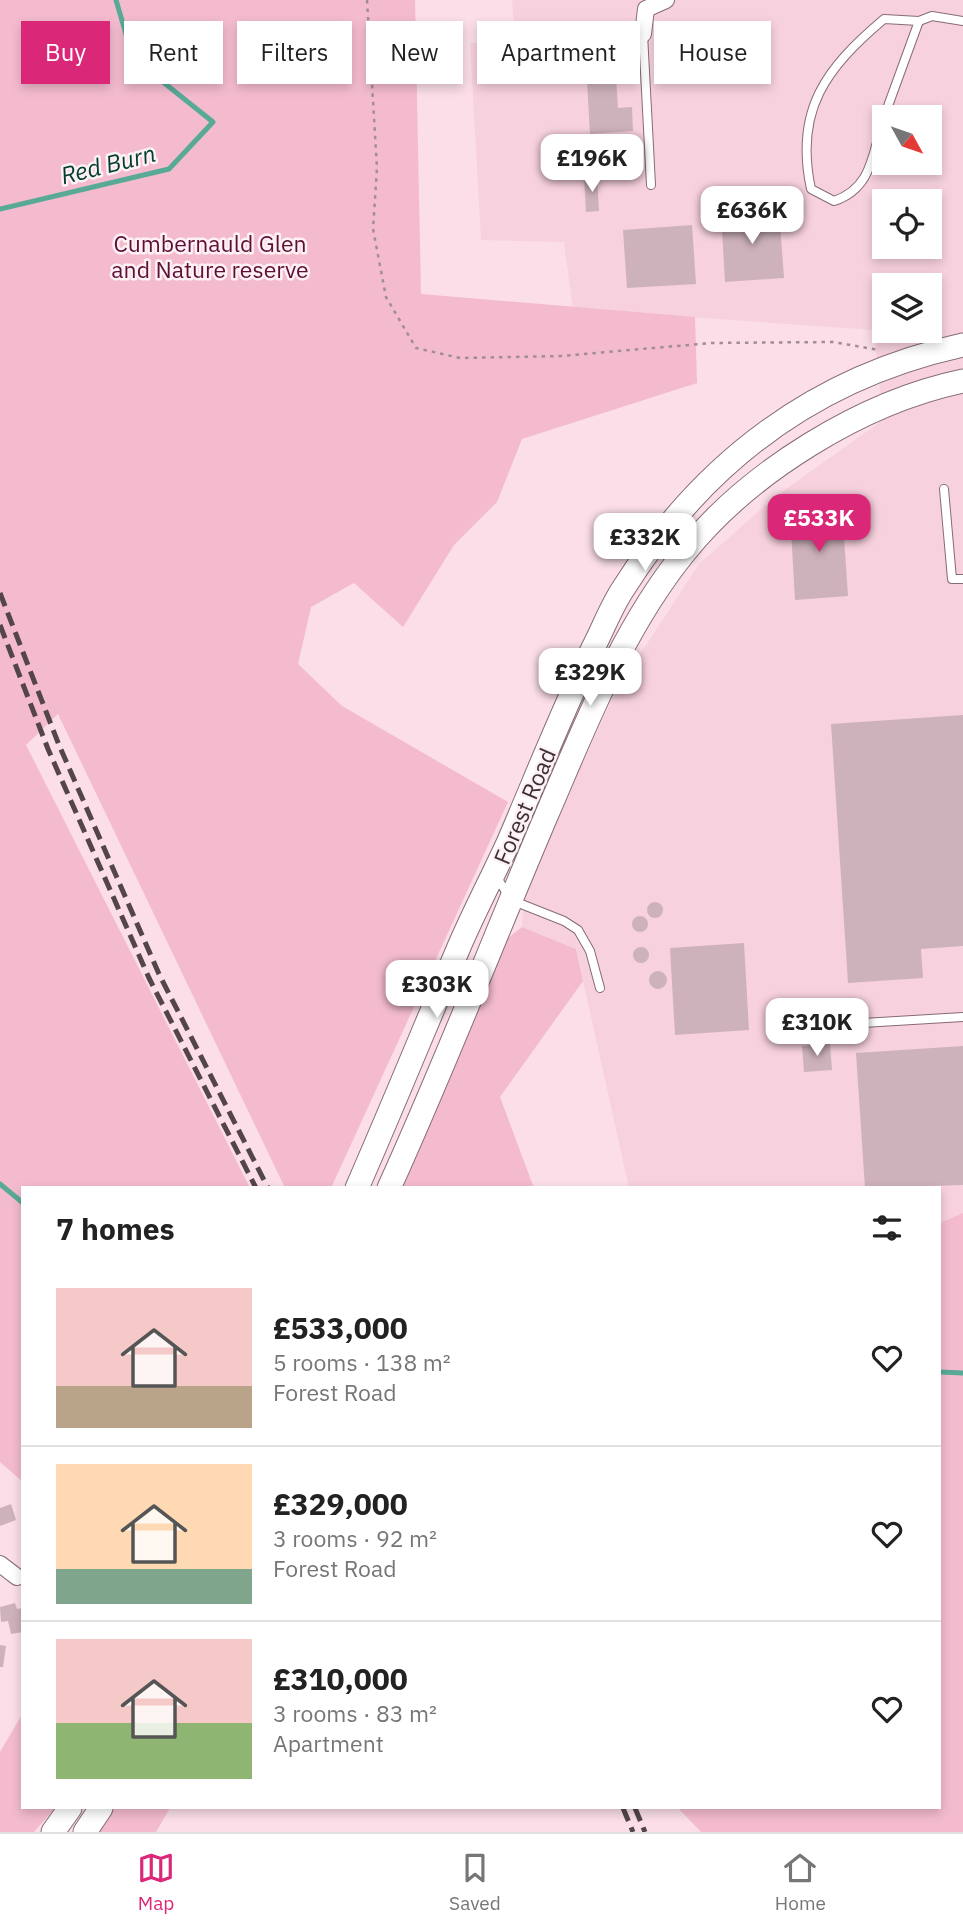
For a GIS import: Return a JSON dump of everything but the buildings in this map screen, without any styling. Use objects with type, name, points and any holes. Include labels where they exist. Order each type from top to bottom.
[{"type":"street","points":[[643,34],[646,9],[666,0]]},
{"type":"street","points":[[914,356],[963,336]]},
{"type":"street","name":"Forest Road","points":[[358,1186],[461,943],[495,873],[603,628],[621,591],[666,526],[708,480],[767,430],[839,386],[914,356],[963,345]]},
{"type":"street","name":"Forest Road","points":[[389,1186],[603,688],[632,630],[685,552],[746,492],[816,440],[884,407],[963,381]]},
{"type":"street","points":[[934,389],[963,386]]},
{"type":"street","points":[[0,1564],[17,1577]]},
{"type":"street","points":[[53,1832],[70,1809]]},
{"type":"street","points":[[85,1832],[100,1809]]},
{"type":"lane","points":[[872,155],[862,185],[851,195],[834,201],[811,189],[806,165],[807,139],[810,114],[819,88],[858,41],[884,19],[919,21],[932,16],[963,22]]},
{"type":"lane","points":[[889,105],[919,21]]},
{"type":"lane","points":[[643,34],[651,185]]},
{"type":"lane","points":[[944,489],[952,579],[963,579]]},
{"type":"lane","points":[[495,873],[511,900],[564,921],[578,930],[590,951],[600,988]]},
{"type":"lane","points":[[846,1024],[963,1017]]},
{"type":"path","points":[[367,0],[377,168],[373,229],[386,296],[416,348],[472,358],[561,356],[710,343],[833,342],[914,356]]},
{"type":"shaded area","points":[[512,0],[963,0],[963,1213],[953,1220],[941,1223],[941,1186],[629,1186],[576,949],[522,927],[524,890],[615,693],[699,564],[775,497],[883,420],[875,343],[942,343],[942,273],[872,273],[872,330],[573,309],[564,242],[481,240],[470,43],[477,43],[477,84],[640,84],[640,21],[513,21]]},
{"type":"green space","name":"Cumbernauld Glen and Nature reserve","points":[[0,0],[415,0],[415,21],[366,21],[366,84],[417,84],[421,294],[695,317],[697,383],[522,439],[497,502],[454,545],[403,627],[354,583],[311,607],[298,664],[342,706],[508,802],[332,1186],[284,1186],[58,714],[26,745],[249,1186],[21,1186],[21,1480],[0,1462]]},
{"type":"green space","points":[[522,927],[576,949],[583,981],[500,1097],[533,1186],[399,1186],[508,938]]},
{"type":"green space","points":[[963,1213],[963,1832],[701,1832],[679,1809],[941,1809],[941,1223]]},
{"type":"green space","points":[[21,1716],[21,1809],[54,1809],[34,1832],[0,1832],[0,1752]]},
{"type":"green space","points":[[108,1809],[169,1809],[156,1832],[97,1832]]},
{"type":"waterway","name":"Red Burn","points":[[0,209],[169,169],[213,122],[133,58],[116,0]]},
{"type":"waterway","name":"Red Burn","points":[[0,1184],[21,1201]]},
{"type":"waterway","name":"Red Burn","points":[[941,1372],[963,1373]]},
{"type":"railway","points":[[0,593],[59,745],[159,974],[267,1186]]},
{"type":"railway","points":[[0,625],[48,749],[149,978],[255,1186]]},
{"type":"railway","points":[[623,1809],[633,1832]]},
{"type":"railway","points":[[635,1809],[645,1832]]}]
